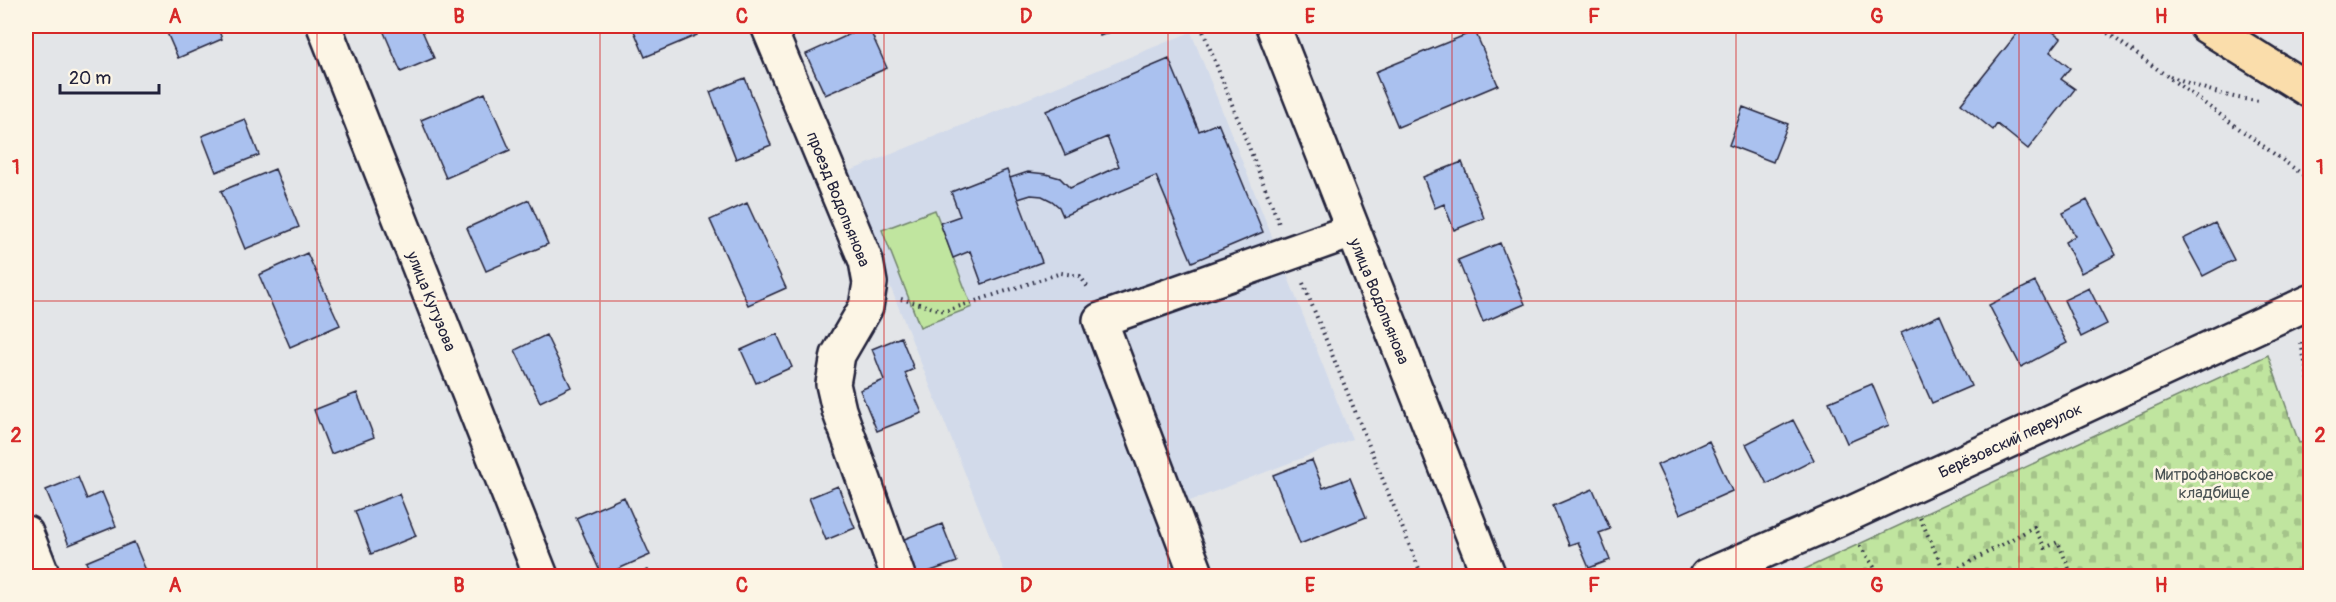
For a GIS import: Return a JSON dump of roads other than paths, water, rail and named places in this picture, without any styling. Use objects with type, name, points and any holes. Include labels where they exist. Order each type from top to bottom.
[{"type":"main road","points":[[2206,26],[2310,91]]},
{"type":"street","name":"улица Кутузова","points":[[324,26],[541,576]]},
{"type":"street","name":"проезд Водопьянова","points":[[768,26],[866,261],[870,283],[866,307],[838,355],[833,384],[839,410],[898,576]]},
{"type":"street","name":"улица Водопьянова","points":[[1273,26],[1490,576]]},
{"type":"street","points":[[1197,576],[1100,320],[1352,231]]},
{"type":"street","name":"Берёзовский переулок","points":[[1707,576],[1907,488],[2302,306]]},
{"type":"street","points":[[26,532],[43,576]]},
{"type":"park label","name":"Митрофановское кладбище","points":[[2214,483]]}]
